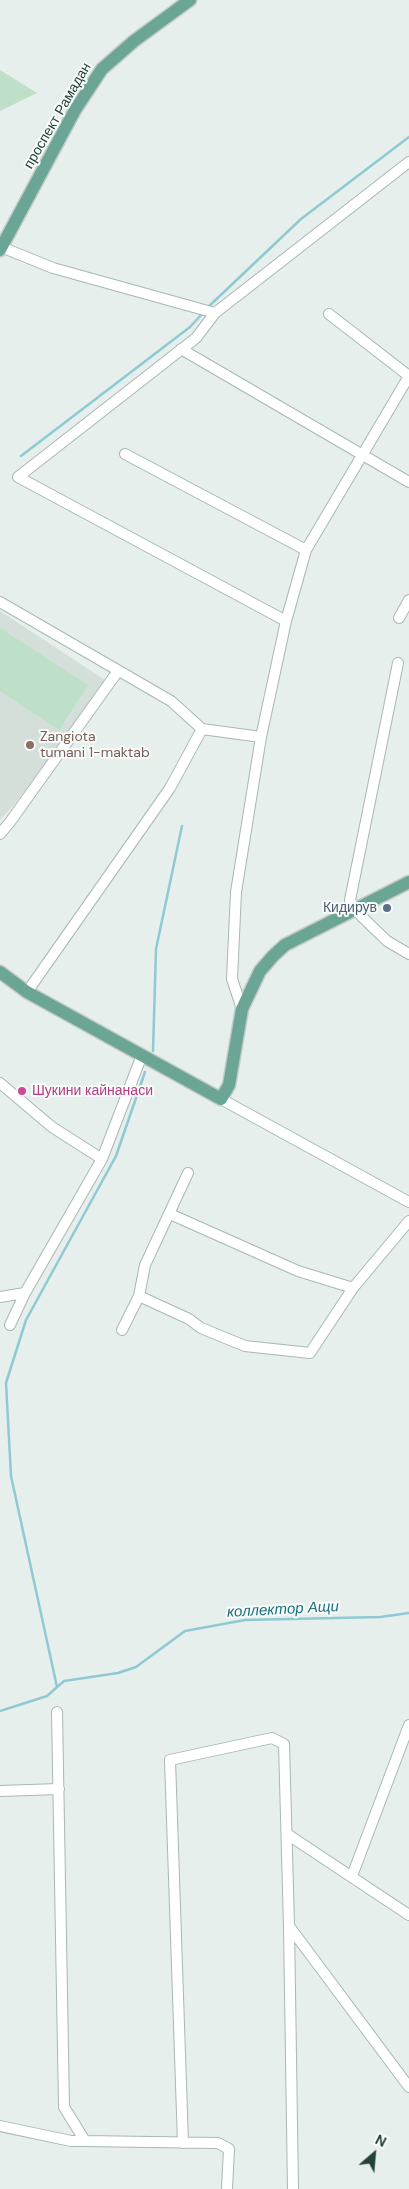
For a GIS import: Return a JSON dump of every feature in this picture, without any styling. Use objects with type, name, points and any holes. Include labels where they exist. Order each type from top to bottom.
[{"type":"main road","name":"проспект Рамадан","points":[[1,249],[75,110],[102,69],[134,41],[190,0]]},
{"type":"main road","points":[[0,972],[27,992],[221,1099],[229,1085],[242,1009],[260,971],[284,945],[409,882]]},
{"type":"street","points":[[286,621],[18,477],[196,338],[212,312],[409,162]]},
{"type":"street","points":[[1,249],[53,268],[212,312]]},
{"type":"street","points":[[242,1009],[232,979],[236,892],[261,737],[286,621],[306,550],[409,376],[329,314]]},
{"type":"street","points":[[181,349],[409,482]]},
{"type":"street","points":[[125,454],[306,550]]},
{"type":"street","points":[[399,618],[409,600]]},
{"type":"street","points":[[0,602],[171,701],[202,729],[261,737]]},
{"type":"street","points":[[398,664],[350,900],[354,909],[387,941],[409,954]]},
{"type":"street","points":[[0,834],[118,671]]},
{"type":"street","points":[[27,992],[170,788],[202,729]]},
{"type":"street","points":[[10,1325],[25,1293],[102,1158],[142,1055]]},
{"type":"street","points":[[0,1083],[52,1126],[102,1158]]},
{"type":"street","points":[[221,1099],[409,1202]]},
{"type":"street","points":[[122,1330],[139,1296],[145,1265],[188,1173]]},
{"type":"street","points":[[170,1214],[298,1271],[353,1288]]},
{"type":"street","points":[[139,1296],[189,1319],[201,1328],[245,1346],[310,1353],[353,1288],[409,1221]]},
{"type":"street","points":[[0,1297],[25,1293]]},
{"type":"street","points":[[57,1712],[64,2106],[85,2141]]},
{"type":"street","points":[[352,1876],[409,1725]]},
{"type":"street","points":[[183,2142],[170,1760],[272,1738],[284,1744],[293,2189]]},
{"type":"street","points":[[0,1791],[59,1789]]},
{"type":"street","points":[[287,1834],[409,1915]]},
{"type":"street","points":[[289,1926],[409,2087]]},
{"type":"street","points":[[0,2126],[71,2141],[218,2143],[229,2149],[227,2189]]},
{"type":"shaded area","name":"Zangiota tumani 1-maktab","points":[[0,611],[108,682],[0,820]]},
{"type":"green space","points":[[0,70],[37,93],[0,111]]},
{"type":"green space","points":[[0,628],[88,685],[59,730],[0,691]]},
{"type":"waterway","points":[[206,309],[301,219],[409,137]]},
{"type":"waterway","points":[[21,456],[190,327],[203,313]]},
{"type":"waterway","points":[[153,1051],[156,949],[182,826]]},
{"type":"waterway","points":[[57,1687],[11,1476],[6,1383],[26,1320],[116,1156],[145,1072]]},
{"type":"waterway","name":"коллектор Ащи","points":[[0,1711],[47,1696],[64,1681],[118,1673],[136,1667],[185,1631],[245,1620],[380,1617],[409,1613]]},
{"type":"place","name":"Zangiota tumani 1-maktab","points":[[30,745]]},
{"type":"place","name":"Кидирув","points":[[387,908]]},
{"type":"place","name":"Шукини кайнанаси","points":[[22,1091]]}]
